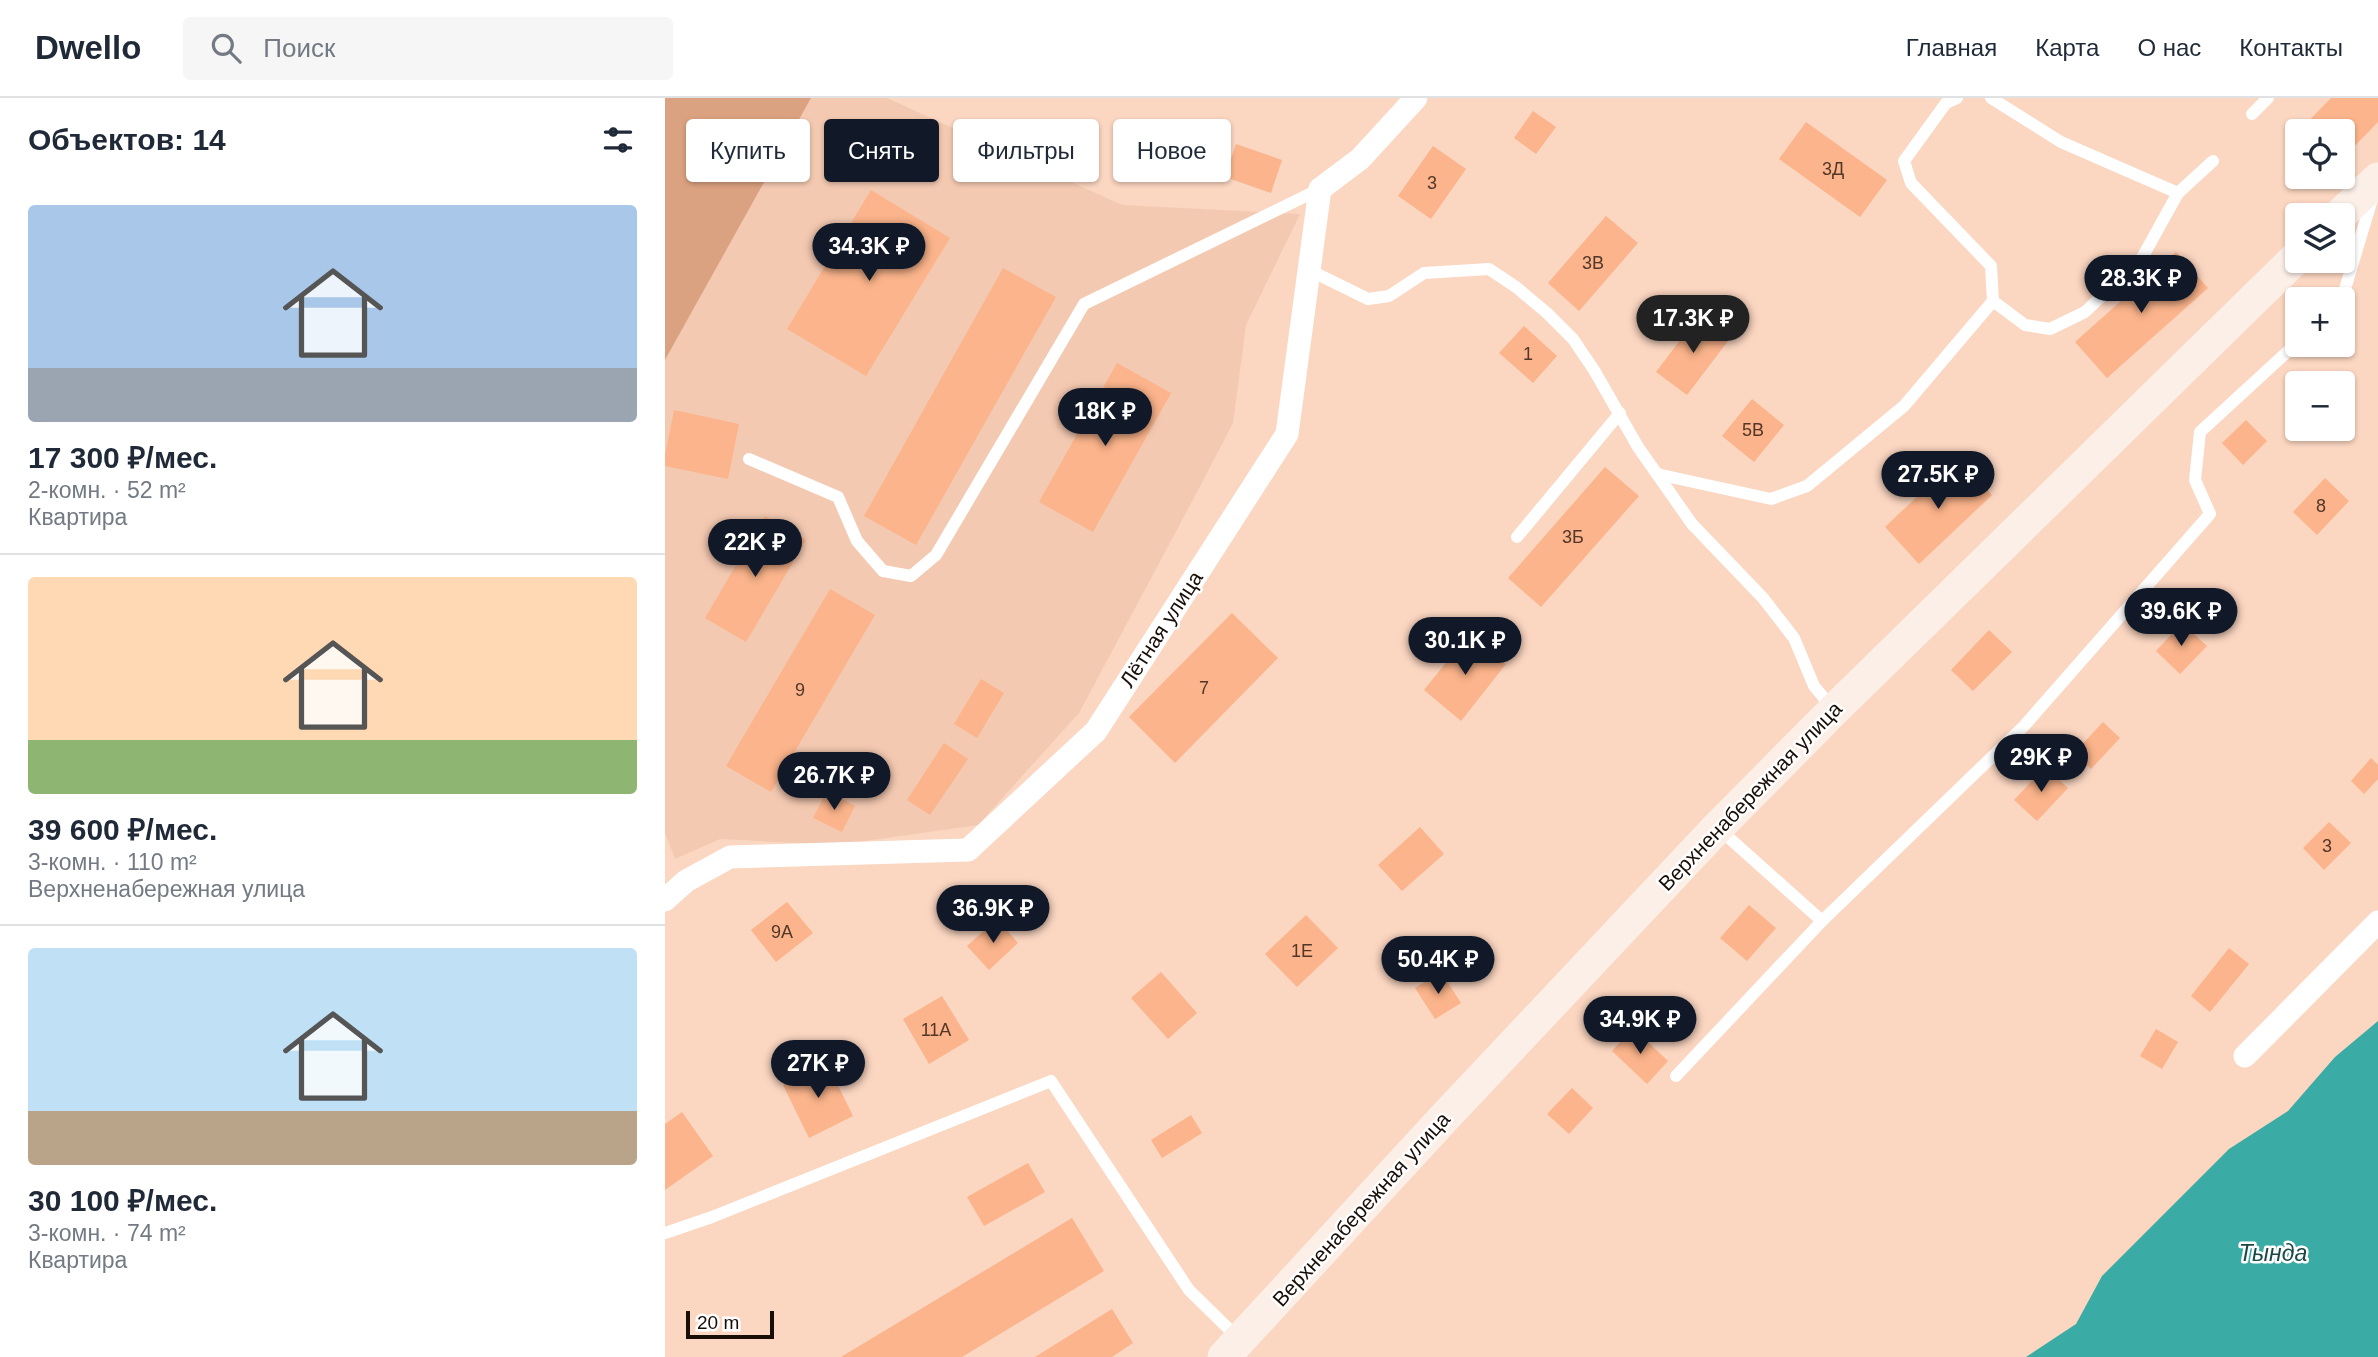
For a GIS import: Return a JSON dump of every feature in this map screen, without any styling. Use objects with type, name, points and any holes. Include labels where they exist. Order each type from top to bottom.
[{"type":"street","points":[[1320,189],[1360,159],[1416,98]]},
{"type":"street","points":[[2353,203],[2378,180]]},
{"type":"street","name":"Лётная улица","points":[[665,900],[685,881],[730,857],[968,850],[1096,731],[1287,434],[1320,189]]},
{"type":"street","name":"Верхненабережная улица","points":[[1232,1349],[1444,1118],[1717,828],[2285,269]]},
{"type":"street","points":[[2245,1056],[2378,922]]},
{"type":"lane","points":[[1657,474],[1771,499],[1807,486],[1904,406],[1993,302],[1991,266],[1911,183],[1904,161],[1946,103],[1957,98]]},
{"type":"lane","points":[[1991,98],[2061,142],[2178,193]]},
{"type":"lane","points":[[2252,114],[2268,98]]},
{"type":"lane","points":[[1993,302],[2025,325],[2050,329],[2085,312],[2142,258],[2178,193],[2213,161]]},
{"type":"lane","points":[[2346,287],[2378,180]]},
{"type":"lane","points":[[749,459],[838,497],[857,541],[883,571],[912,576],[936,555],[1084,304],[1320,189]]},
{"type":"lane","points":[[1309,270],[1368,299],[1389,296],[1424,273],[1489,269],[1516,287],[1573,339],[1657,474],[1692,524],[1763,598],[1794,638],[1814,686],[1834,710]]},
{"type":"lane","points":[[1675,1076],[1822,920],[2024,726],[2210,514],[2195,480],[2200,432],[2285,354]]},
{"type":"lane","points":[[1517,537],[1619,413]]},
{"type":"lane","points":[[1717,828],[1822,920]]},
{"type":"lane","points":[[665,1233],[712,1217],[1051,1080],[1189,1290],[1232,1349]]},
{"type":"shaded area","points":[[665,98],[811,98],[799,119],[686,119],[686,182],[764,182],[665,360]]},
{"type":"shaded area","points":[[811,98],[887,98],[933,119],[824,119],[824,182],[939,182],[939,122],[953,128],[953,182],[1071,182],[1122,205],[1300,214],[1246,325],[1233,423],[1197,492],[1079,713],[978,825],[837,845],[720,839],[675,859],[665,833],[665,360],[764,182],[810,182],[810,119],[799,119]]},
{"type":"water","name":"Тында","points":[[2378,1021],[2378,1357],[2026,1357],[2076,1324],[2102,1276],[2229,1149],[2288,1111],[2335,1057]]},
{"type":"building","points":[[2331,98],[2378,98],[2378,122],[2355,146],[2355,119],[2311,119]]},
{"type":"building","points":[[1533,111],[1556,127],[1536,154],[1514,138]]},
{"type":"building","points":[[1806,122],[1887,180],[1860,217],[1779,159]]},
{"type":"building","points":[[1236,144],[1282,160],[1271,193],[1231,179],[1231,159]]},
{"type":"building","points":[[1433,146],[1466,169],[1431,219],[1398,196]]},
{"type":"building","points":[[871,190],[950,238],[866,376],[787,329]]},
{"type":"building","points":[[1606,216],[1638,243],[1579,311],[1548,283]]},
{"type":"building","points":[[2176,252],[2208,288],[2107,378],[2075,342]]},
{"type":"building","points":[[1003,268],[1056,297],[916,545],[864,516]]},
{"type":"building","points":[[1700,314],[1731,337],[1687,395],[1656,372]]},
{"type":"building","points":[[1524,326],[1557,356],[1533,383],[1499,353]]},
{"type":"building","points":[[1117,363],[1171,393],[1093,532],[1039,502]]},
{"type":"building","points":[[1752,399],[1784,425],[1754,462],[1722,436]]},
{"type":"building","points":[[674,410],[739,424],[728,479],[665,466]]},
{"type":"building","points":[[2246,420],[2267,441],[2243,465],[2222,443]]},
{"type":"building","points":[[1957,459],[1992,495],[1919,564],[1885,527]]},
{"type":"building","points":[[1605,467],[1639,496],[1541,607],[1508,578]]},
{"type":"building","points":[[2325,478],[2349,501],[2317,535],[2293,512]]},
{"type":"building","points":[[765,516],[806,540],[746,642],[705,618]]},
{"type":"building","points":[[830,589],[875,615],[771,792],[726,766]]},
{"type":"building","points":[[1232,613],[1278,658],[1175,763],[1129,717]]},
{"type":"building","points":[[2182,623],[2207,646],[2180,674],[2156,651]]},
{"type":"building","points":[[1989,630],[2012,652],[1973,691],[1951,670]]},
{"type":"building","points":[[1469,634],[1506,664],[1461,721],[1424,690]]},
{"type":"building","points":[[981,679],[1004,693],[977,738],[954,724]]},
{"type":"building","points":[[2103,722],[2120,738],[2091,769],[2074,753]]},
{"type":"building","points":[[944,743],[968,759],[930,815],[907,800]]},
{"type":"building","points":[[2371,758],[2378,765],[2378,779],[2364,794],[2351,781]]},
{"type":"building","points":[[2045,767],[2068,788],[2037,821],[2014,800]]},
{"type":"building","points":[[827,791],[855,806],[842,832],[813,818]]},
{"type":"building","points":[[2329,822],[2351,843],[2324,870],[2303,848]]},
{"type":"building","points":[[1420,827],[1444,854],[1402,891],[1378,865]]},
{"type":"building","points":[[787,902],[813,933],[776,962],[751,930]]},
{"type":"building","points":[[1749,905],[1776,928],[1747,961],[1720,938]]},
{"type":"building","points":[[1306,915],[1338,948],[1297,987],[1265,954]]},
{"type":"building","points":[[997,919],[1018,943],[989,970],[967,946]]},
{"type":"building","points":[[2229,948],[2249,964],[2210,1012],[2191,996]]},
{"type":"building","points":[[1161,972],[1197,1013],[1168,1039],[1131,998]]},
{"type":"building","points":[[1441,972],[1461,1003],[1435,1019],[1415,988]]},
{"type":"building","points":[[942,996],[969,1040],[929,1064],[903,1019]]},
{"type":"building","points":[[1633,1028],[1668,1061],[1647,1084],[1612,1051]]},
{"type":"building","points":[[2156,1029],[2178,1042],[2162,1069],[2140,1056]]},
{"type":"building","points":[[827,1063],[853,1116],[809,1138],[783,1085]]},
{"type":"building","points":[[1572,1088],[1593,1108],[1569,1134],[1547,1114]]},
{"type":"building","points":[[682,1112],[713,1156],[665,1190],[665,1124]]},
{"type":"building","points":[[1191,1115],[1202,1133],[1162,1158],[1151,1140]]},
{"type":"building","points":[[1028,1163],[1045,1192],[984,1226],[967,1197]]},
{"type":"building","points":[[1072,1218],[1104,1271],[962,1357],[841,1357]]},
{"type":"building","points":[[1112,1309],[1133,1343],[1112,1357],[1035,1357]]}]
